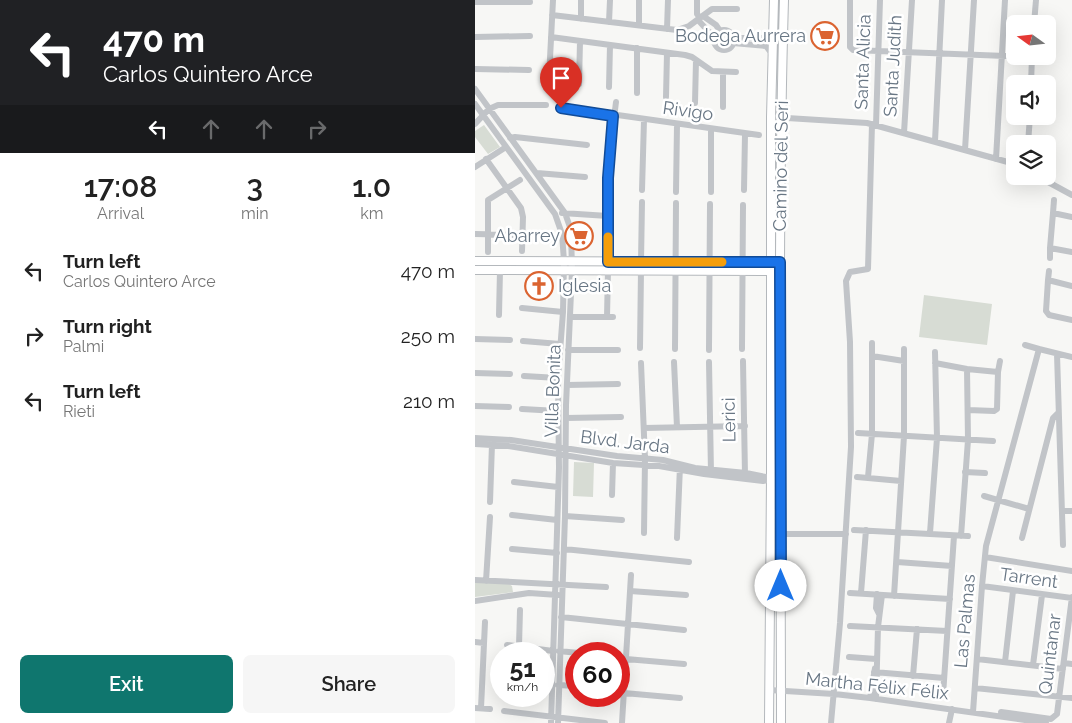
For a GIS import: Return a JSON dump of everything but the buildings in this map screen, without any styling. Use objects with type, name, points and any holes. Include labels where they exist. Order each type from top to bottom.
[{"type":"main road","name":"Camino del Seri","points":[[769,723],[771,117],[774,0]]},
{"type":"main road","name":"Camino del Seri","points":[[781,723],[780,118],[784,0]]},
{"type":"main road","points":[[475,261],[563,266],[572,270],[641,262],[780,262]]},
{"type":"main road","points":[[475,270],[563,266],[572,261],[641,270],[780,271]]},
{"type":"main road","points":[[770,402],[780,410]]},
{"type":"street","points":[[549,78],[553,0]]},
{"type":"street","points":[[581,0],[581,19]]},
{"type":"street","points":[[609,22],[610,0]]},
{"type":"street","points":[[639,0],[639,25]]},
{"type":"street","points":[[667,29],[668,0]]},
{"type":"street","points":[[697,0],[697,14],[700,18],[716,25],[718,33],[715,43],[720,49],[728,49],[733,40]]},
{"type":"street","points":[[726,0],[726,8]]},
{"type":"street","points":[[850,0],[851,49],[1006,56]]},
{"type":"street","name":"Santa Alicia","points":[[846,534],[851,447],[850,342],[846,282],[850,272],[868,269],[881,0]]},
{"type":"street","name":"Santa Judith","points":[[904,133],[912,0]]},
{"type":"street","points":[[935,141],[942,0]]},
{"type":"street","points":[[965,150],[974,0]]},
{"type":"street","points":[[996,158],[1005,0]]},
{"type":"street","points":[[1034,15],[1035,0]]},
{"type":"street","points":[[475,2],[531,2]]},
{"type":"street","points":[[552,15],[667,29],[683,29],[712,9],[737,9]]},
{"type":"street","points":[[733,40],[766,38],[774,28]]},
{"type":"street","points":[[718,33],[728,32],[733,40],[766,46],[773,56]]},
{"type":"street","points":[[475,37],[531,36]]},
{"type":"street","points":[[551,37],[685,55],[696,60],[707,69],[737,72]]},
{"type":"street","points":[[579,84],[580,41]]},
{"type":"street","points":[[609,88],[610,45]]},
{"type":"street","points":[[637,48],[637,93]]},
{"type":"street","points":[[666,97],[667,53]]},
{"type":"street","points":[[695,103],[696,60]]},
{"type":"street","points":[[475,69],[529,70]]},
{"type":"street","points":[[723,72],[723,107]]},
{"type":"street","name":"Villa Bonita","points":[[475,89],[565,212],[571,230],[571,317],[566,418],[558,487],[557,553],[559,595],[555,685]]},
{"type":"street","points":[[571,317],[610,317],[608,266],[609,158],[616,102]]},
{"type":"street","name":"Villa Bonita","points":[[475,104],[555,214],[562,234],[563,312],[558,378],[558,411],[565,516],[564,549],[559,584]]},
{"type":"street","points":[[475,124],[489,109],[498,105],[547,105]]},
{"type":"street","name":"Rivigo","points":[[561,108],[759,136]]},
{"type":"street","points":[[771,117],[858,121],[1006,161]]},
{"type":"street","points":[[642,190],[645,120]]},
{"type":"street","points":[[676,192],[677,125]]},
{"type":"street","points":[[711,129],[711,192]]},
{"type":"street","points":[[744,190],[745,134]]},
{"type":"street","points":[[510,138],[587,145]]},
{"type":"street","points":[[475,167],[506,146]]},
{"type":"street","points":[[486,160],[522,212],[523,252]]},
{"type":"street","points":[[537,174],[585,177]]},
{"type":"street","points":[[488,252],[489,200],[520,180]]},
{"type":"street","points":[[1054,185],[1072,195]]},
{"type":"street","points":[[1050,258],[1054,200]]},
{"type":"street","points":[[641,262],[642,202]]},
{"type":"street","points":[[675,349],[676,203]]},
{"type":"street","points":[[709,350],[710,204]]},
{"type":"street","points":[[743,205],[743,350]]},
{"type":"street","points":[[555,214],[565,212],[608,216]]},
{"type":"street","points":[[1053,213],[1072,217]]},
{"type":"street","points":[[475,234],[522,235]]},
{"type":"street","points":[[1051,248],[1072,252]]},
{"type":"street","points":[[499,315],[500,270]]},
{"type":"street","points":[[640,348],[641,270]]},
{"type":"street","points":[[1049,271],[1046,313],[1072,320]]},
{"type":"street","points":[[1048,280],[1072,286]]},
{"type":"street","points":[[522,308],[563,312]]},
{"type":"street","points":[[475,339],[511,340]]},
{"type":"street","points":[[523,341],[560,344]]},
{"type":"street","points":[[868,477],[872,434],[872,343]]},
{"type":"street","points":[[1025,345],[1072,357]]},
{"type":"street","points":[[894,596],[904,436],[904,349]]},
{"type":"street","name":"Las Palmas","points":[[977,712],[975,688],[985,557],[998,500],[1039,349]]},
{"type":"street","points":[[568,350],[618,350]]},
{"type":"street","points":[[930,533],[937,438],[935,352]]},
{"type":"street","points":[[1057,354],[1063,545]]},
{"type":"street","points":[[872,356],[904,361]]},
{"type":"street","points":[[968,410],[997,409],[997,372],[1000,360]]},
{"type":"street","name":"Lerici","points":[[743,361],[745,476]]},
{"type":"street","points":[[675,362],[677,427]]},
{"type":"street","points":[[709,362],[711,472]]},
{"type":"street","points":[[641,363],[645,462],[644,533]]},
{"type":"street","points":[[935,363],[997,372]]},
{"type":"street","points":[[943,694],[952,566],[961,536],[968,440],[967,369]]},
{"type":"street","points":[[475,373],[511,374]]},
{"type":"street","points":[[524,376],[558,378]]},
{"type":"street","points":[[567,385],[618,384]]},
{"type":"street","points":[[475,406],[509,407]]},
{"type":"street","points":[[521,409],[558,411]]},
{"type":"street","points":[[1021,538],[1053,418],[1058,413]]},
{"type":"street","points":[[566,418],[621,418]]},
{"type":"street","points":[[644,428],[745,426]]},
{"type":"street","points":[[859,433],[993,441]]},
{"type":"street","name":"Blvd. Jarda","points":[[475,438],[511,440],[613,463],[645,462]]},
{"type":"street","name":"Blvd. Jarda","points":[[475,444],[562,452],[745,476],[781,478]]},
{"type":"street","points":[[490,502],[492,447]]},
{"type":"street","points":[[612,495],[613,463]]},
{"type":"street","points":[[677,538],[680,467]]},
{"type":"street","points":[[965,472],[985,473]]},
{"type":"street","points":[[857,477],[901,481]]},
{"type":"street","points":[[514,482],[558,487]]},
{"type":"street","points":[[984,496],[1029,508]]},
{"type":"street","points":[[1063,511],[1072,511]]},
{"type":"street","points":[[512,515],[557,520]]},
{"type":"street","points":[[565,516],[622,520]]},
{"type":"street","points":[[486,581],[489,517]]},
{"type":"street","points":[[854,530],[961,536]]},
{"type":"street","points":[[861,593],[866,530]]},
{"type":"street","points":[[781,534],[846,534],[831,723]]},
{"type":"street","points":[[512,549],[557,553]]},
{"type":"street","points":[[564,549],[689,562]]},
{"type":"street","points":[[985,557],[1072,571]]},
{"type":"street","points":[[897,562],[952,566]]},
{"type":"street","points":[[627,642],[631,575]]},
{"type":"street","points":[[475,580],[606,587]]},
{"type":"street","points":[[514,595],[515,582]]},
{"type":"street","name":"Tarrent","points":[[982,586],[1072,598]]},
{"type":"street","points":[[630,591],[686,595]]},
{"type":"street","points":[[1005,662],[1013,591]]},
{"type":"street","points":[[475,601],[529,593],[559,595]]},
{"type":"street","points":[[850,593],[950,599]]},
{"type":"street","name":"Villa Bonita","points":[[556,651],[561,617],[559,595]]},
{"type":"street","points":[[873,698],[881,608],[879,595]]},
{"type":"street","points":[[1033,665],[1042,595]]},
{"type":"street","name":"Quintanar","points":[[977,712],[1004,712],[1051,718],[1057,714],[1072,598]]},
{"type":"street","points":[[519,642],[520,610]]},
{"type":"street","points":[[561,617],[684,630]]},
{"type":"street","points":[[485,622],[484,643],[478,675],[478,708],[490,709]]},
{"type":"street","points":[[850,626],[947,631]]},
{"type":"street","points":[[913,676],[917,629]]},
{"type":"street","points":[[475,642],[484,643]]},
{"type":"street","points":[[556,651],[565,652]]},
{"type":"street","points":[[849,657],[876,662]]},
{"type":"street","points":[[630,659],[684,664]]},
{"type":"street","points":[[977,659],[1033,665],[1063,666],[1072,664]]},
{"type":"street","points":[[875,672],[944,678]]},
{"type":"street","points":[[555,685],[565,685]]},
{"type":"street","name":"Las Palmas","points":[[975,688],[1072,698]]},
{"type":"street","name":"Martha Félix Félix","points":[[769,690],[873,698],[977,712]]},
{"type":"street","points":[[630,694],[680,698]]},
{"type":"street","name":"Villa Bonita","points":[[554,707],[554,720]]},
{"type":"street","points":[[622,723],[623,707]]},
{"type":"street","points":[[949,723],[952,709]]},
{"type":"street","points":[[504,711],[554,720],[605,723]]},
{"type":"street","points":[[977,712],[1046,723]]},
{"type":"shaded area","points":[[484,125],[500,147],[488,154],[475,137],[475,131]]},
{"type":"shaded area","points":[[924,295],[992,304],[987,345],[919,337]]},
{"type":"shaded area","points":[[574,462],[594,463],[593,497],[573,496]]},
{"type":"shaded area","points":[[475,581],[507,583],[512,586],[513,592],[475,597]]},
{"type":"slow traffic","points":[[608,237],[608,262],[722,262]]},
{"type":"place","name":"Bodega Aurrera","points":[[825,36]]},
{"type":"place","name":"Abarrey","points":[[579,236]]},
{"type":"place","name":"Iglesia","points":[[539,286]]},
{"type":"route","points":[[561,108],[613,116],[608,178],[608,262],[780,262],[781,586]]}]
